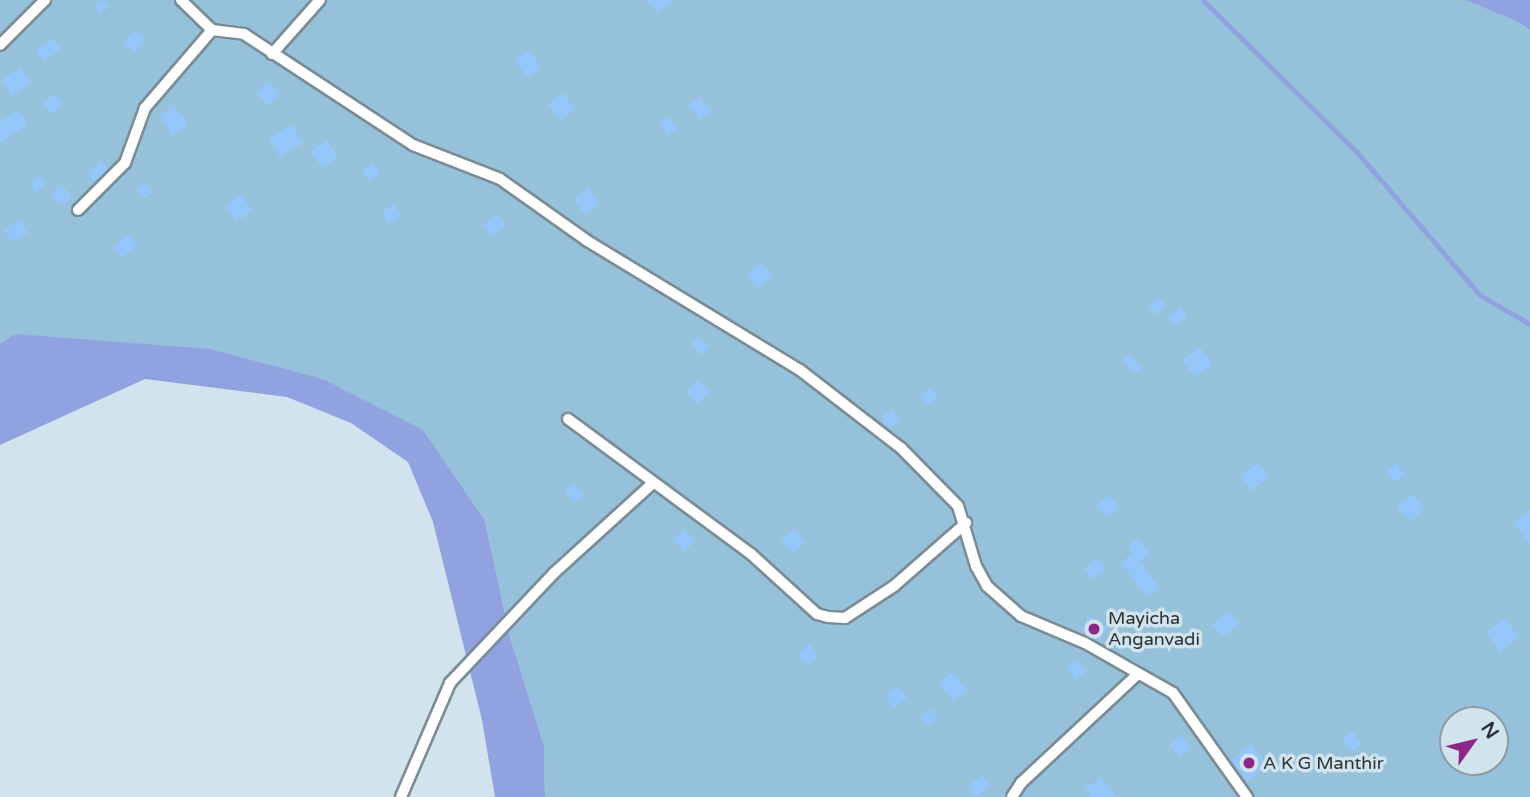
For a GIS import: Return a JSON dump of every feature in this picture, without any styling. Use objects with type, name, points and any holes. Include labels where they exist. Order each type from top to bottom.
[{"type":"street","points":[[0,45],[45,0]]},
{"type":"street","points":[[181,0],[212,30],[237,31],[412,145],[500,179],[586,240],[800,370],[901,449],[958,506],[966,523],[976,566],[987,586],[1021,616],[1085,643],[1172,693],[1247,797]]},
{"type":"street","points":[[272,54],[320,0]]},
{"type":"street","points":[[78,210],[125,163],[145,108],[212,30]]},
{"type":"street","points":[[568,419],[642,470],[653,483],[751,554],[817,614],[828,617],[845,618],[894,586],[966,523]]},
{"type":"street","points":[[401,797],[450,683],[554,573],[653,483]]},
{"type":"street","points":[[1012,797],[1021,783],[1138,674]]},
{"type":"shaded area","points":[[0,0],[1465,0],[1518,22],[1530,30],[1530,797],[545,797],[544,746],[510,637],[485,521],[323,379],[0,344]]},
{"type":"water","points":[[1465,0],[1530,0],[1530,30],[1518,22]]},
{"type":"water","points":[[15,334],[210,349],[323,379],[423,430],[485,521],[510,637],[544,746],[545,797],[495,797],[482,720],[433,522],[408,462],[351,423],[287,397],[145,379],[0,445],[0,344]]},
{"type":"building","points":[[106,0],[110,7],[100,14],[94,5]]},
{"type":"building","points":[[647,0],[675,0],[657,13]]},
{"type":"building","points":[[133,31],[145,38],[136,52],[124,44]]},
{"type":"building","points":[[52,38],[61,48],[45,62],[36,51]]},
{"type":"building","points":[[529,50],[542,68],[528,78],[515,60]]},
{"type":"building","points":[[20,67],[31,83],[12,96],[1,80]]},
{"type":"building","points":[[267,81],[281,93],[270,106],[256,94]]},
{"type":"building","points":[[563,93],[575,110],[560,121],[548,104]]},
{"type":"building","points":[[53,94],[63,103],[53,114],[43,105]]},
{"type":"building","points":[[700,97],[711,111],[699,120],[688,105]]},
{"type":"building","points":[[174,105],[188,124],[173,135],[159,116]]},
{"type":"building","points":[[18,110],[28,124],[0,143],[0,122]]},
{"type":"building","points":[[669,117],[678,129],[668,136],[659,124]]},
{"type":"building","points":[[292,125],[303,143],[280,157],[269,138]]},
{"type":"building","points":[[327,140],[338,157],[322,168],[311,151]]},
{"type":"building","points":[[101,160],[108,169],[95,182],[87,173]]},
{"type":"building","points":[[372,162],[380,173],[370,181],[362,171]]},
{"type":"building","points":[[39,176],[46,184],[36,193],[29,184]]},
{"type":"building","points":[[144,182],[152,193],[144,199],[136,189]]},
{"type":"building","points":[[61,185],[72,196],[61,206],[50,195]]},
{"type":"building","points":[[588,188],[600,204],[585,215],[573,199]]},
{"type":"building","points":[[241,194],[252,211],[236,222],[225,206]]},
{"type":"building","points":[[395,204],[401,216],[388,223],[382,211]]},
{"type":"building","points":[[498,214],[506,226],[491,236],[483,225]]},
{"type":"building","points":[[20,220],[28,233],[12,242],[4,229]]},
{"type":"building","points":[[129,234],[137,246],[121,258],[113,246]]},
{"type":"building","points":[[762,263],[773,277],[757,288],[747,274]]},
{"type":"building","points":[[1160,298],[1166,307],[1156,315],[1149,306]]},
{"type":"building","points":[[1181,307],[1187,316],[1174,326],[1168,317]]},
{"type":"building","points":[[697,337],[710,345],[703,355],[691,346]]},
{"type":"building","points":[[1200,347],[1212,364],[1195,377],[1182,360]]},
{"type":"building","points":[[1130,353],[1142,368],[1133,374],[1122,359]]},
{"type":"building","points":[[698,380],[710,391],[698,404],[686,392]]},
{"type":"building","points":[[931,388],[938,398],[927,406],[919,396]]},
{"type":"building","points":[[892,409],[901,421],[889,429],[881,418]]},
{"type":"building","points":[[1258,463],[1269,477],[1251,491],[1241,476]]},
{"type":"building","points":[[1396,463],[1405,475],[1394,482],[1386,471]]},
{"type":"building","points":[[574,483],[584,494],[574,503],[565,492]]},
{"type":"building","points":[[1413,494],[1425,510],[1409,522],[1397,506]]},
{"type":"building","points":[[1110,495],[1119,508],[1107,518],[1097,505]]},
{"type":"building","points":[[1530,510],[1530,545],[1514,522]]},
{"type":"building","points":[[684,529],[695,541],[684,552],[673,539]]},
{"type":"building","points":[[794,529],[805,542],[793,553],[781,541]]},
{"type":"building","points":[[1139,538],[1150,554],[1140,561],[1159,588],[1146,597],[1121,562],[1133,553],[1128,546]]},
{"type":"building","points":[[1097,558],[1105,570],[1092,579],[1084,568]]},
{"type":"building","points":[[1230,611],[1239,624],[1222,637],[1212,624]]},
{"type":"building","name":"Mayicha Anganvadi","points":[[1088,617],[1107,627],[1100,640],[1081,631]]},
{"type":"building","points":[[1505,618],[1519,638],[1500,652],[1486,632]]},
{"type":"building","points":[[810,644],[819,657],[807,666],[798,653]]},
{"type":"building","points":[[1078,659],[1087,671],[1075,680],[1066,667]]},
{"type":"building","points":[[953,672],[967,691],[953,701],[939,682]]},
{"type":"building","points":[[898,686],[907,698],[894,708],[885,696]]},
{"type":"building","points":[[931,709],[938,719],[927,726],[920,717]]},
{"type":"building","points":[[1352,731],[1362,744],[1351,752],[1342,739]]},
{"type":"building","points":[[1181,735],[1191,749],[1179,758],[1169,744]]},
{"type":"building","name":"A K G Manthir","points":[[1251,744],[1267,765],[1247,781],[1231,760]]},
{"type":"building","points":[[983,775],[990,786],[975,797],[967,787]]},
{"type":"building","points":[[1101,777],[1115,797],[1091,797],[1085,789]]},
{"type":"waterway","points":[[1203,0],[1357,152],[1480,295],[1530,324]]},
{"type":"place","name":"Mayicha Anganvadi","points":[[1094,629]]},
{"type":"place","name":"A K G Manthir","points":[[1249,763]]}]
